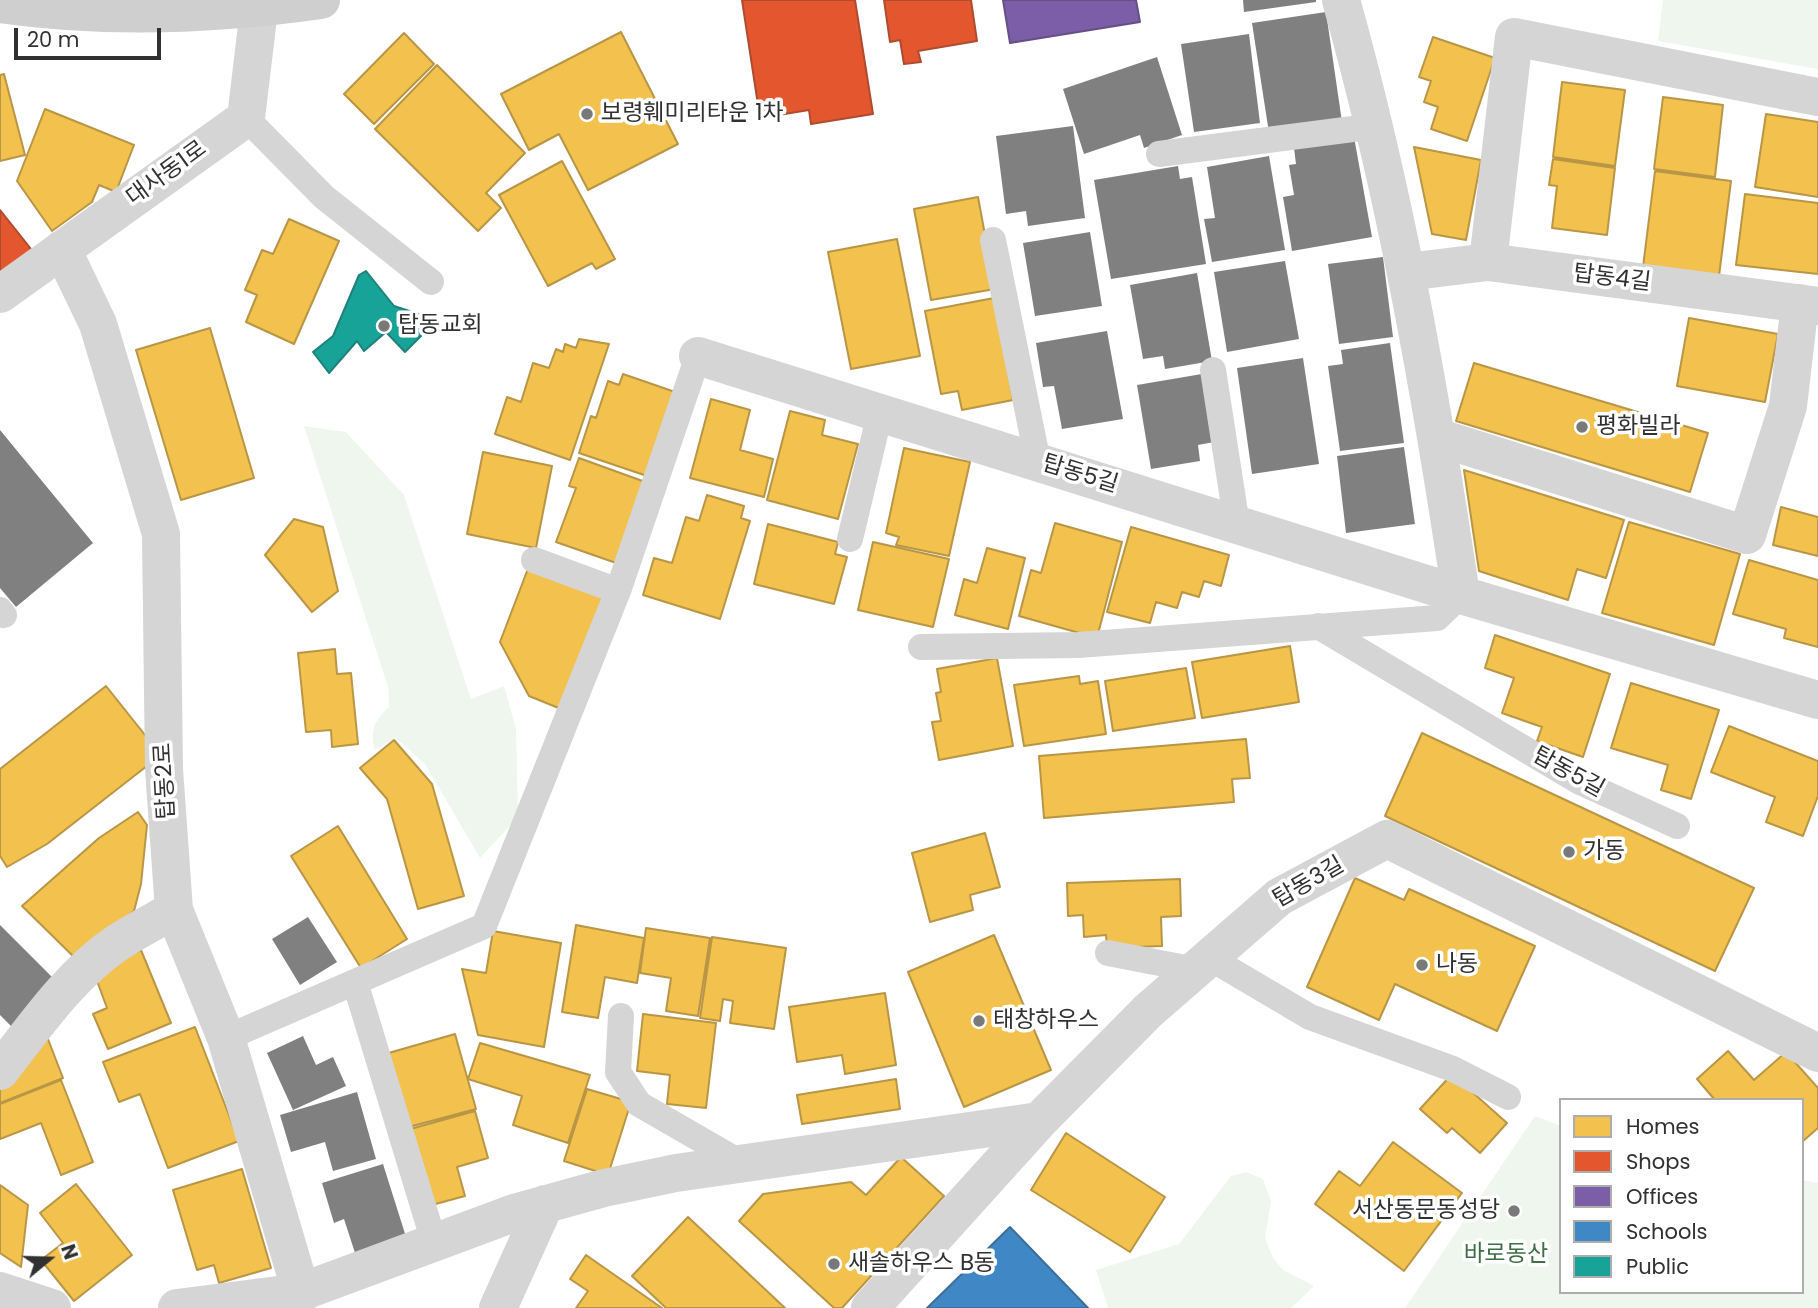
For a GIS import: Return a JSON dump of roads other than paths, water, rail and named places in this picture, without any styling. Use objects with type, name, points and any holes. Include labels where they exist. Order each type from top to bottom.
[{"type":"street","points":[[0,4],[158,13],[260,9],[321,0]]},
{"type":"street","points":[[1342,0],[1376,126],[1407,272],[1437,438],[1461,595]]},
{"type":"street","points":[[246,118],[260,9]]},
{"type":"street","points":[[1488,262],[1514,37],[1818,97]]},
{"type":"street","name":"대사동1로","points":[[0,294],[246,118]]},
{"type":"street","name":"탑동2로","points":[[62,249],[98,324],[161,534],[164,769],[174,910],[226,1038],[298,1300]]},
{"type":"street","name":"탑동4길","points":[[1407,272],[1488,262],[1809,305]]},
{"type":"street","points":[[1437,438],[1747,535],[1788,406],[1809,305]]},
{"type":"street","name":"탑동5길","points":[[698,356],[1461,595],[1818,700]]},
{"type":"street","name":"탑동3길","points":[[870,1308],[1039,1121],[1148,1011],[1279,897],[1387,839],[1818,1053]]},
{"type":"street","points":[[0,1071],[68,987],[89,966],[117,943],[174,910]]},
{"type":"street","points":[[177,1308],[298,1300],[434,1242],[545,1205],[664,1176],[1039,1121]]},
{"type":"street","points":[[498,1308],[545,1205]]},
{"type":"street","points":[[0,1291],[52,1308]]},
{"type":"lane","points":[[246,118],[324,197],[431,282]]},
{"type":"lane","points":[[1158,154],[1376,126]]},
{"type":"lane","points":[[993,240],[1038,462]]},
{"type":"lane","points":[[226,1038],[484,926],[618,591],[698,356]]},
{"type":"lane","points":[[1213,370],[1237,525]]},
{"type":"lane","points":[[850,539],[880,413]]},
{"type":"lane","points":[[534,560],[618,591]]},
{"type":"lane","points":[[921,648],[1078,645],[1437,618],[1461,595]]},
{"type":"lane","name":"탑동5길","points":[[1318,626],[1580,782],[1677,826]]},
{"type":"lane","points":[[1108,953],[1203,964],[1310,1017],[1453,1069],[1508,1097]]},
{"type":"lane","points":[[355,982],[434,1242]]},
{"type":"lane","points":[[621,1016],[618,1072],[639,1104],[743,1164]]},
{"type":"place","name":"보령훼미리타운 1차","points":[[587,114]]},
{"type":"place","name":"탑동교회","points":[[384,326]]},
{"type":"place","name":"평화빌라","points":[[1582,427]]},
{"type":"place","name":"가동","points":[[1569,852]]},
{"type":"place","name":"나동","points":[[1422,965]]},
{"type":"place","name":"태창하우스","points":[[979,1021]]},
{"type":"place","name":"서산동문동성당","points":[[1514,1211]]},
{"type":"place","name":"새솔하우스 B동","points":[[834,1264]]},
{"type":"park label","name":"바로동산","points":[[1506,1255]]}]
